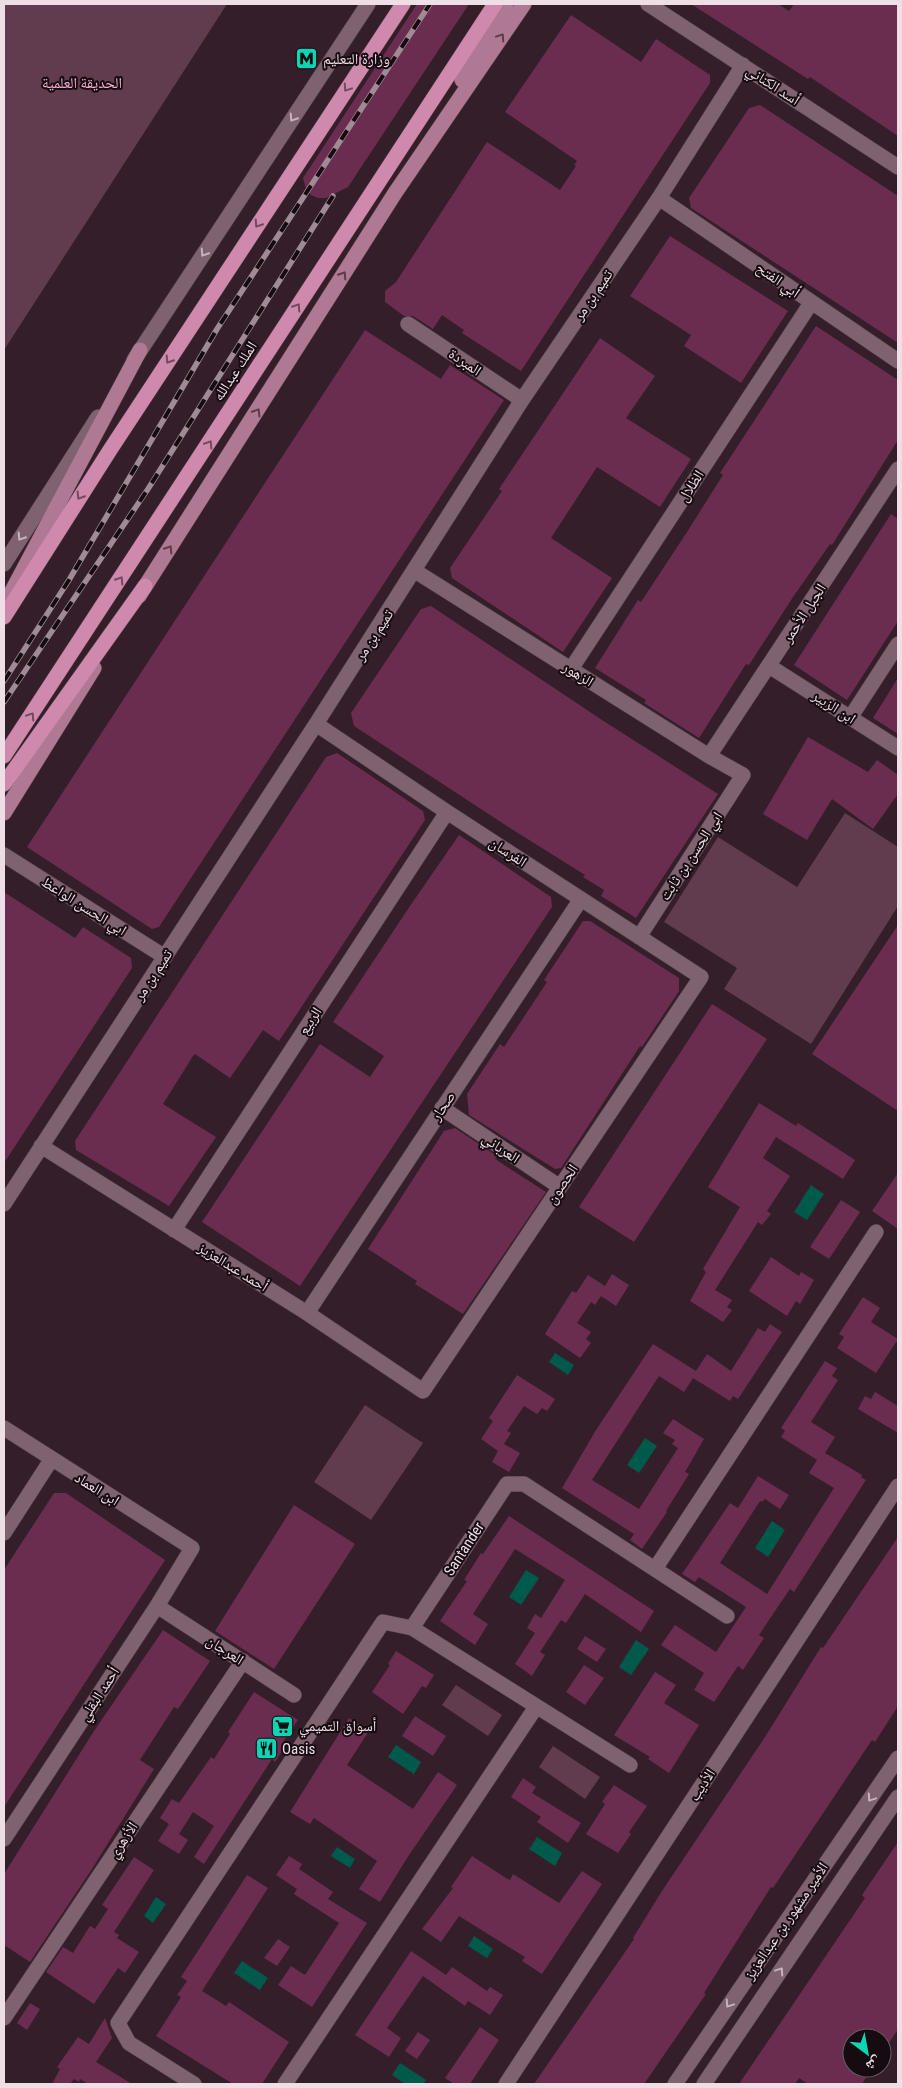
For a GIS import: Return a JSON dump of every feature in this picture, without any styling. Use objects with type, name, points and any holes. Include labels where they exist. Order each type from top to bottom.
[{"type":"highway","points":[[4,617],[115,442],[403,4]]},
{"type":"highway","name":"الملك عبدالله","points":[[4,756],[495,4]]},
{"type":"highway","points":[[4,784],[145,586]]},
{"type":"main road","points":[[395,193],[506,4]]},
{"type":"main road","points":[[4,813],[145,586],[395,193],[524,4]]},
{"type":"main road","points":[[4,606],[140,350]]},
{"type":"street","points":[[4,564],[140,350],[368,4]]},
{"type":"street","name":"أسد الكناني","points":[[648,4],[898,167]]},
{"type":"street","name":"تميم بن مر","points":[[4,1204],[415,571],[522,400],[658,198],[743,66]]},
{"type":"street","name":"أبي الفتح","points":[[658,198],[898,361]]},
{"type":"street","name":"الظلال","points":[[571,669],[812,303]]},
{"type":"street","name":"المبردة","points":[[408,324],[522,400]]},
{"type":"street","name":"الجبل الأحمر","points":[[709,756],[898,469]]},
{"type":"street","name":"الزهور","points":[[415,571],[709,756],[743,775]]},
{"type":"street","points":[[850,718],[898,644]]},
{"type":"street","name":"ابن الزبير","points":[[769,666],[898,748]]},
{"type":"street","name":"الفرسان","points":[[316,724],[447,812],[701,977]]},
{"type":"street","name":"ابي الحسن بن ثابت","points":[[639,937],[743,775]]},
{"type":"street","name":"الربيع","points":[[174,1230],[447,812]]},
{"type":"street","name":"ابي الحسن الواعظ","points":[[4,855],[165,957]]},
{"type":"street","name":"صحار","points":[[306,1313],[581,899]]},
{"type":"street","name":"الحصون","points":[[423,1391],[701,977]]},
{"type":"street","name":"العرباني","points":[[442,1108],[560,1187]]},
{"type":"street","name":"أحمد عبدالعزيز","points":[[41,1146],[306,1313],[423,1391]]},
{"type":"street","points":[[727,1616],[655,1569],[876,1232]]},
{"type":"street","name":"ابن العماد","points":[[4,1428],[51,1460],[192,1548]]},
{"type":"street","points":[[4,1533],[51,1460]]},
{"type":"street","name":"Santander","points":[[412,1628],[507,1484],[524,1484],[655,1569]]},
{"type":"street","name":"الأديب","points":[[506,2084],[898,1486]]},
{"type":"street","name":"أحمد البقلي","points":[[4,1839],[157,1606],[192,1548]]},
{"type":"street","name":"العرجان","points":[[157,1606],[294,1695]]},
{"type":"street","points":[[194,2084],[129,2043],[118,2023],[383,1622],[412,1628],[630,1765]]},
{"type":"street","name":"الأزهري","points":[[4,2018],[243,1662]]},
{"type":"street","points":[[285,2084],[536,1707]]},
{"type":"street","name":"الأمير مشهور بن عبدالعزيز","points":[[675,2084],[898,1758]]},
{"type":"street","name":"الأمير مشهور بن عبدالعزيز","points":[[704,2084],[898,1797]]},
{"type":"green space","name":"الحديقة العلمية","points":[[4,4],[227,4],[4,350]]},
{"type":"green space","points":[[845,813],[898,847],[898,906],[811,1044],[724,989],[737,968],[664,922],[718,837],[797,887]]},
{"type":"green space","points":[[365,1405],[423,1443],[371,1520],[314,1482]]},
{"type":"green space","points":[[456,1685],[502,1715],[488,1736],[442,1705]]},
{"type":"green space","points":[[553,1746],[600,1777],[585,1799],[539,1767]]},
{"type":"shaded area","points":[[811,1185],[824,1194],[807,1220],[794,1212]]},
{"type":"shaded area","points":[[555,1353],[574,1365],[568,1375],[549,1362]]},
{"type":"shaded area","points":[[645,1438],[657,1446],[639,1473],[627,1465]]},
{"type":"shaded area","points":[[772,1521],[785,1530],[768,1557],[755,1548]]},
{"type":"shaded area","points":[[526,1570],[539,1578],[521,1605],[509,1597]]},
{"type":"shaded area","points":[[636,1640],[649,1649],[631,1675],[619,1667]]},
{"type":"shaded area","points":[[396,1745],[421,1762],[414,1774],[388,1757]]},
{"type":"shaded area","points":[[537,1837],[562,1853],[555,1866],[529,1849]]},
{"type":"shaded area","points":[[337,1847],[355,1859],[350,1868],[331,1856]]},
{"type":"shaded area","points":[[156,1897],[166,1904],[153,1923],[144,1916]]},
{"type":"shaded area","points":[[474,1936],[493,1949],[487,1958],[468,1946]]},
{"type":"shaded area","points":[[242,1961],[268,1978],[260,1990],[234,1973]]},
{"type":"shaded area","points":[[400,2063],[426,2080],[423,2084],[405,2084],[392,2075]]},
{"type":"building","points":[[417,4],[469,4],[348,187],[326,198],[318,198],[311,195],[306,189],[303,178]]},
{"type":"building","points":[[691,4],[778,4],[789,11],[794,4],[898,4],[898,136],[810,77],[808,79]]},
{"type":"building","points":[[571,15],[641,62],[656,39],[710,75],[710,83],[521,371],[462,333],[464,330],[442,315],[433,329],[413,316],[404,316],[385,302],[385,291],[396,282],[487,142],[560,190],[576,166],[574,165],[577,161],[505,112]]},
{"type":"building","points":[[760,105],[898,196],[898,343],[691,208],[689,198],[749,108]]},
{"type":"building","points":[[670,236],[788,311],[741,383],[684,346],[691,335],[630,296]]},
{"type":"building","points":[[816,326],[898,380],[898,440],[832,545],[830,544],[793,597],[749,665],[746,664],[699,738],[644,703],[646,700],[595,668],[638,600],[641,602],[687,532],[723,475],[720,473]]},
{"type":"building","points":[[365,330],[441,379],[450,365],[504,400],[159,927],[152,929],[27,847]]},
{"type":"building","points":[[600,338],[655,376],[626,418],[691,459],[660,507],[597,467],[551,538],[612,578],[563,652],[452,578],[450,568],[502,491],[499,489]]},
{"type":"building","points":[[891,514],[898,519],[898,621],[847,700],[794,665]]},
{"type":"building","points":[[431,606],[602,720],[718,794],[636,918],[601,896],[604,890],[583,877],[585,875],[354,726],[351,713],[421,609]]},
{"type":"building","points":[[898,678],[898,734],[873,718]]},
{"type":"building","points":[[808,737],[868,772],[877,760],[898,775],[898,794],[873,829],[832,799],[807,840],[763,814]]},
{"type":"building","points":[[337,753],[423,811],[425,820],[279,1041],[263,1030],[230,1078],[195,1054],[193,1056],[163,1104],[216,1137],[169,1206],[76,1150],[75,1141],[326,757]]},
{"type":"building","points":[[459,835],[551,897],[552,907],[300,1286],[202,1222],[320,1044],[370,1077],[384,1056],[333,1022]]},
{"type":"building","points":[[4,892],[75,938],[83,927],[131,958],[132,968],[4,1163]]},
{"type":"building","points":[[583,921],[590,921],[679,978],[679,991],[642,1047],[640,1046],[561,1168],[555,1169],[469,1115],[467,1094],[500,1044],[504,1047],[547,982],[544,980]]},
{"type":"building","points":[[898,925],[898,1111],[812,1054]]},
{"type":"building","points":[[712,1004],[767,1039],[634,1242],[579,1207]]},
{"type":"building","points":[[759,1103],[796,1126],[798,1123],[855,1160],[843,1179],[776,1137],[763,1158],[790,1176],[767,1211],[771,1214],[762,1225],[758,1222],[715,1290],[732,1300],[727,1307],[732,1310],[723,1322],[690,1301],[706,1272],[703,1269],[740,1207],[708,1187]]},
{"type":"building","points":[[455,1128],[497,1156],[495,1159],[546,1192],[463,1314],[415,1284],[417,1281],[368,1249],[444,1131]]},
{"type":"building","points":[[898,1173],[898,1229],[872,1211]]},
{"type":"building","points":[[841,1200],[860,1212],[829,1259],[810,1247]]},
{"type":"building","points":[[771,1257],[799,1276],[801,1272],[814,1280],[800,1304],[796,1301],[787,1316],[749,1291]]},
{"type":"building","points":[[612,1274],[629,1285],[616,1306],[601,1296],[595,1305],[591,1302],[577,1323],[591,1332],[586,1339],[591,1343],[580,1358],[545,1334],[572,1291],[576,1293],[588,1275],[605,1286]]},
{"type":"building","points":[[863,1297],[880,1308],[871,1322],[898,1339],[876,1373],[837,1348],[844,1337],[839,1334]]},
{"type":"building","points":[[770,1324],[782,1332],[738,1399],[733,1396],[730,1401],[693,1378],[684,1392],[659,1376],[592,1480],[639,1509],[678,1448],[672,1444],[675,1440],[663,1433],[673,1419],[704,1439],[685,1472],[689,1474],[667,1512],[642,1549],[630,1540],[634,1534],[562,1488],[596,1430],[653,1344],[696,1371],[707,1354],[731,1371],[758,1328],[765,1332]]},
{"type":"building","points":[[825,1361],[837,1368],[832,1376],[838,1380],[811,1422],[835,1437],[825,1453],[862,1475],[861,1477],[866,1480],[794,1592],[790,1589],[759,1635],[764,1638],[743,1670],[738,1666],[714,1702],[694,1690],[704,1673],[661,1645],[675,1625],[716,1652],[746,1607],[699,1577],[695,1582],[682,1574],[730,1503],[738,1508],[758,1476],[789,1495],[780,1509],[765,1499],[762,1502],[760,1501],[720,1563],[767,1594],[834,1488],[809,1473],[817,1460],[781,1437],[785,1431],[781,1428]]},
{"type":"building","points":[[517,1375],[555,1399],[547,1411],[542,1408],[537,1414],[524,1406],[507,1431],[511,1433],[504,1444],[520,1453],[509,1472],[492,1462],[498,1451],[481,1439],[493,1421],[489,1418]]},
{"type":"building","points":[[875,1392],[898,1406],[898,1433],[858,1409],[865,1396],[871,1399]]},
{"type":"building","points":[[54,1493],[66,1493],[165,1560],[4,1807],[4,1570]]},
{"type":"building","points":[[294,1505],[355,1544],[274,1669],[215,1631]]},
{"type":"building","points":[[509,1516],[654,1611],[641,1632],[585,1594],[566,1623],[561,1620],[540,1652],[545,1655],[532,1676],[515,1664],[535,1633],[527,1628],[535,1614],[541,1618],[565,1580],[515,1549],[473,1614],[488,1624],[475,1645],[440,1621],[467,1581],[464,1580],[481,1553],[483,1554]]},
{"type":"building","points":[[898,1537],[898,1706],[875,1742],[872,1740],[773,1888],[771,1887],[704,1993],[706,1994],[644,2084],[534,2084],[634,1939],[662,1891],[765,1737],[821,1647],[823,1648]]},
{"type":"building","points":[[163,1630],[210,1661],[178,1709],[174,1707],[140,1760],[154,1769],[92,1869],[30,1962],[4,1945],[4,1874],[94,1731]]},
{"type":"building","points":[[585,1636],[606,1649],[597,1662],[577,1649]]},
{"type":"building","points":[[396,1651],[434,1675],[426,1688],[422,1686],[403,1714],[372,1692],[390,1665],[388,1664]]},
{"type":"building","points":[[584,1665],[604,1678],[585,1705],[566,1692]]},
{"type":"building","points":[[655,1672],[676,1685],[664,1703],[699,1725],[669,1773],[648,1759],[650,1757],[614,1735]]},
{"type":"building","points":[[254,1692],[298,1720],[283,1742],[286,1745],[275,1762],[272,1759],[204,1864],[194,1857],[214,1826],[193,1812],[179,1834],[188,1840],[179,1854],[158,1841],[169,1824],[160,1818],[172,1799],[179,1803],[211,1757],[214,1759],[230,1734],[228,1732]]},
{"type":"building","points":[[415,1716],[446,1736],[433,1756],[402,1736]]},
{"type":"building","points":[[349,1718],[369,1731],[347,1765],[413,1809],[438,1772],[457,1785],[407,1858],[380,1902],[359,1889],[377,1861],[314,1818],[310,1824],[290,1812]]},
{"type":"building","points":[[523,1778],[536,1787],[532,1793],[581,1823],[568,1843],[537,1822],[541,1817],[511,1797]]},
{"type":"building","points":[[614,1785],[647,1806],[629,1832],[631,1834],[618,1853],[586,1834],[605,1804],[602,1802]]},
{"type":"building","points":[[898,1842],[898,2029],[892,2038],[892,2028],[842,2028],[842,2078],[866,2078],[862,2084],[808,2084],[799,2078],[795,2084],[739,2084],[865,1898],[862,1895]]},
{"type":"building","points":[[289,1856],[302,1864],[299,1869],[333,1892],[328,1899],[367,1923],[312,2007],[278,1985],[291,1966],[305,1975],[339,1923],[294,1894],[297,1889],[276,1875]]},
{"type":"building","points":[[472,1856],[510,1880],[513,1874],[559,1903],[582,1871],[602,1884],[542,1974],[522,1961],[525,1957],[459,1916],[441,1942],[422,1929],[453,1888],[451,1887]]},
{"type":"building","points":[[134,1857],[154,1870],[114,1932],[119,1935],[117,1938],[139,1952],[125,1973],[118,1968],[94,2004],[46,1972],[63,1947],[73,1953],[90,1926],[95,1929],[108,1909],[102,1905]]},
{"type":"building","points":[[247,1875],[268,1888],[202,1991],[226,2006],[229,2002],[289,2042],[262,2084],[233,2084],[156,2036],[181,1997],[177,1995],[187,1981],[181,1977]]},
{"type":"building","points":[[278,1939],[290,1947],[277,1966],[264,1958]]},
{"type":"building","points":[[411,1951],[446,1975],[452,1967],[487,1991],[490,1987],[503,1995],[490,2015],[468,2001],[465,2006],[423,1976],[387,2028],[401,2038],[389,2057],[355,2035]]},
{"type":"building","points":[[30,2003],[40,2009],[27,2030],[17,2023]]},
{"type":"building","points":[[105,2018],[112,2038],[96,2062],[132,2084],[88,2084],[80,2079],[79,2082],[74,2079],[70,2084],[52,2084],[60,2069],[57,2067],[78,2037],[89,2044]]},
{"type":"building","points":[[480,2027],[499,2040],[470,2084],[454,2084],[445,2078]]},
{"type":"building","points":[[418,2032],[430,2040],[417,2059],[405,2051]]},
{"type":"railway","points":[[4,681],[69,580],[217,329],[430,4]]},
{"type":"railway","points":[[4,702],[148,489],[333,196]]},
{"type":"place","name":"وزارة التعليم","points":[[307,59]]},
{"type":"place","name":"أسواق التميمي","points":[[283,1726]]},
{"type":"place","name":"Oasis","points":[[266,1749]]}]
